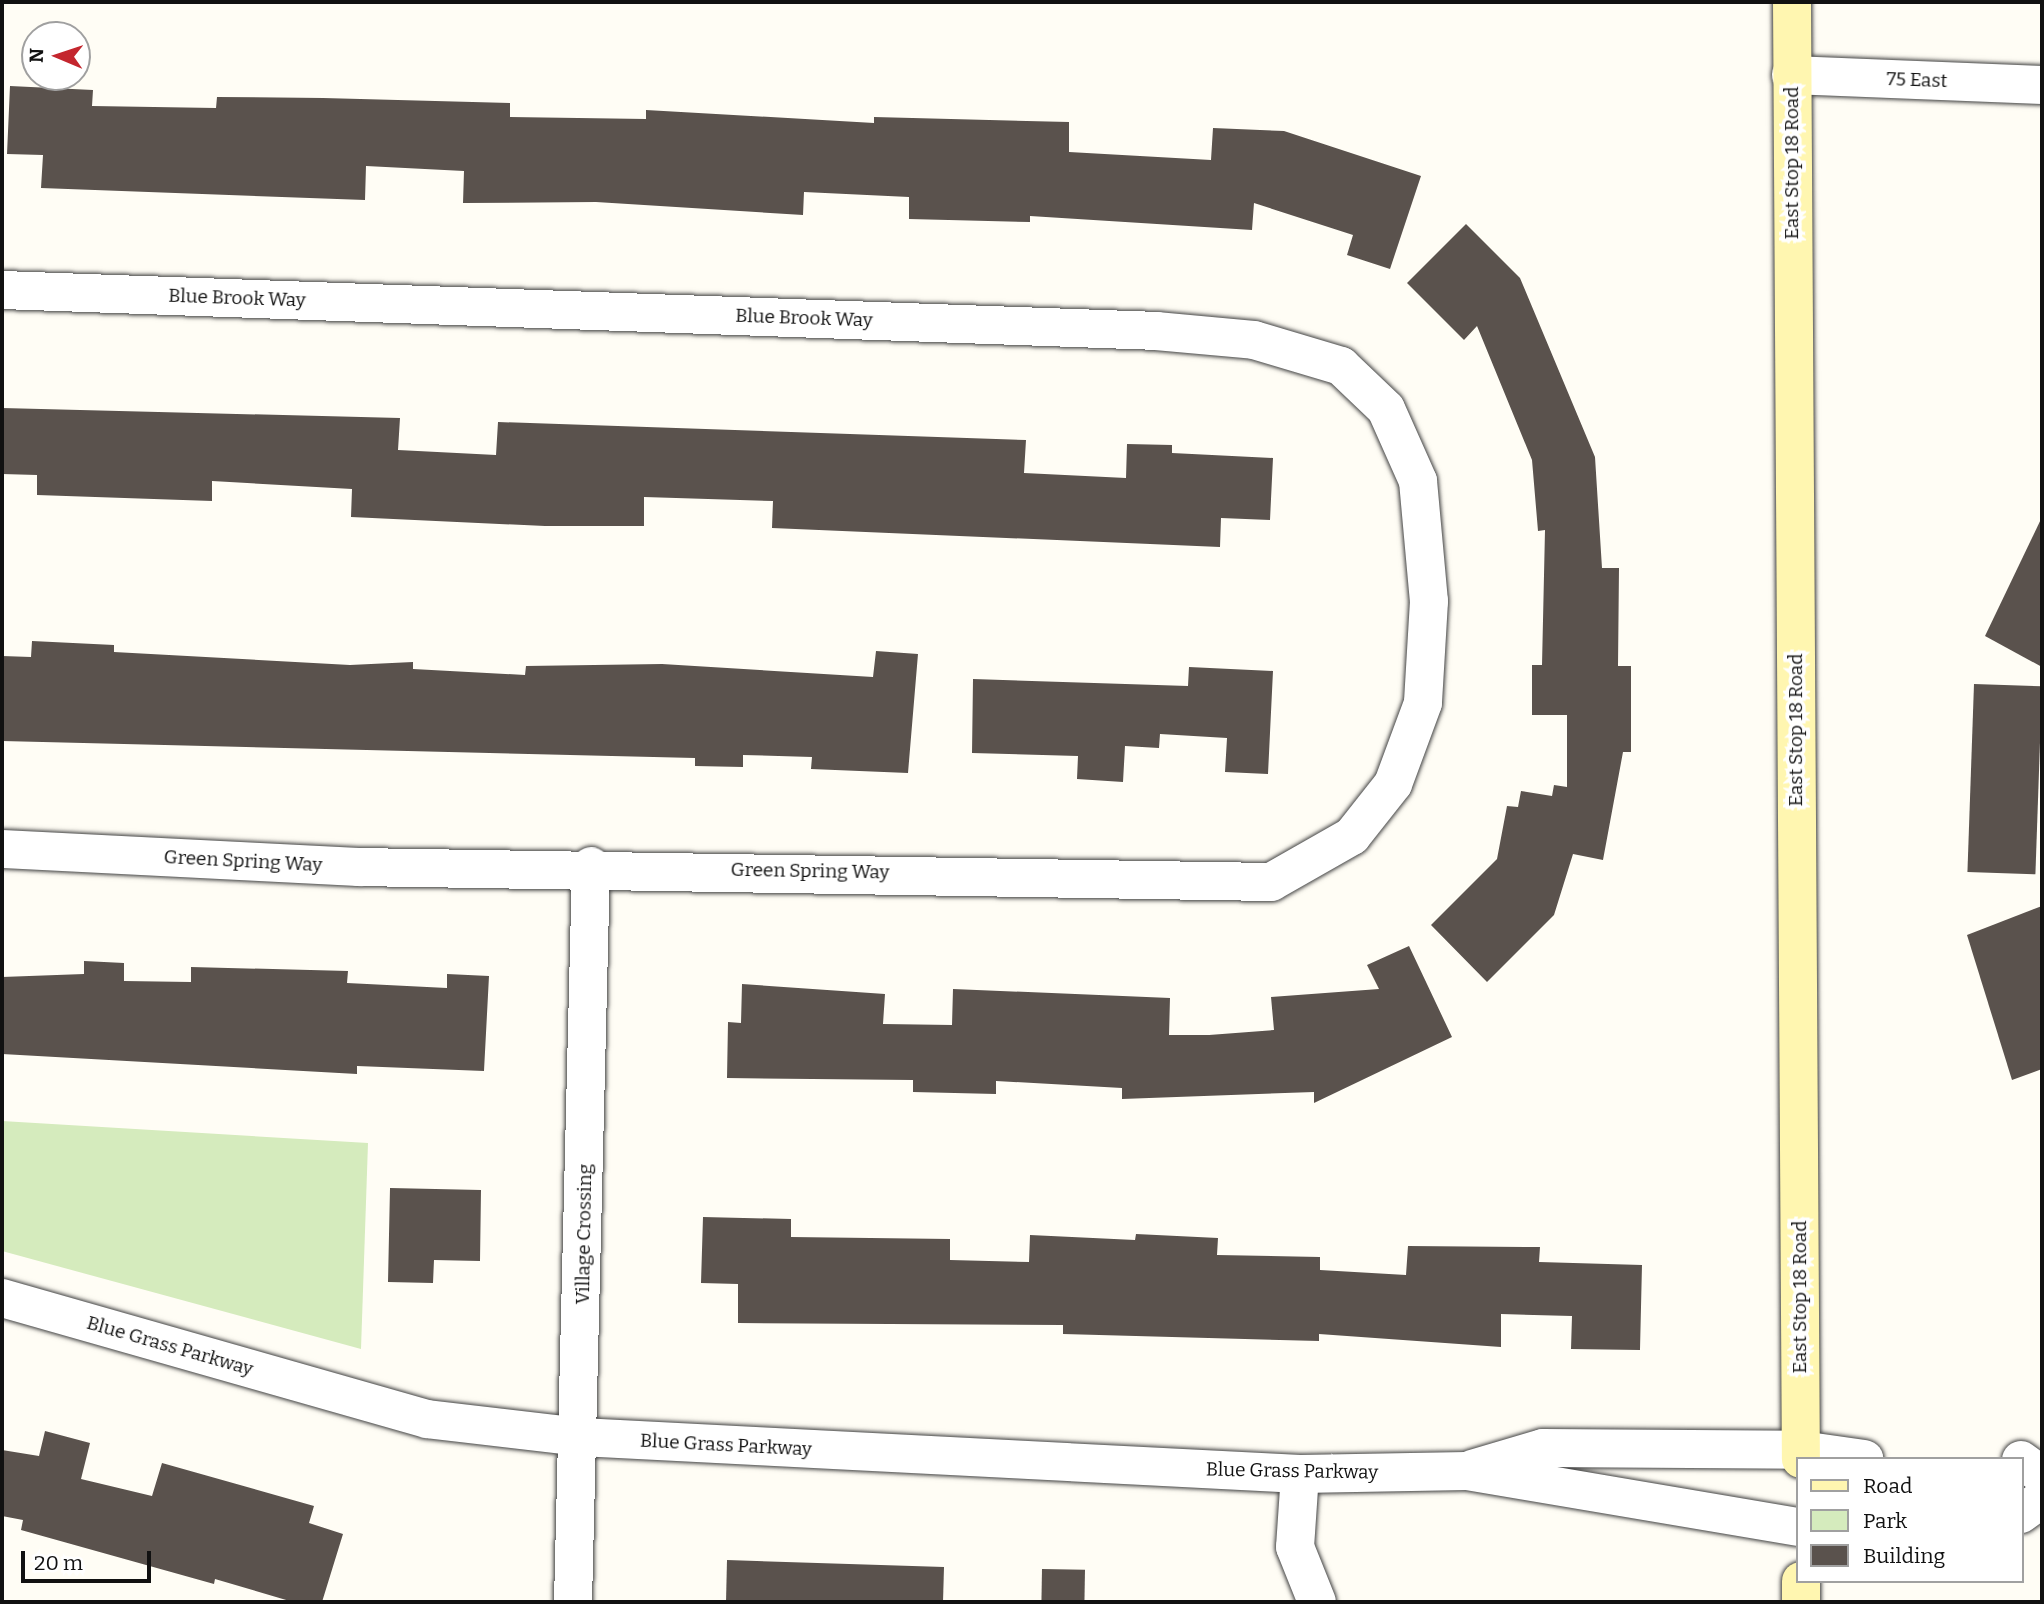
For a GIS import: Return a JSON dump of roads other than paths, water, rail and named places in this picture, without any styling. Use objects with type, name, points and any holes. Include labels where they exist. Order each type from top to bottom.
[{"type":"street","name":"East Stop 18 Road","points":[[1791,2],[1801,1454]]},
{"type":"street","name":"75 East","points":[[1791,75],[2042,85]]},
{"type":"street","name":"Blue Brook Way","points":[[2,290],[1156,331],[1254,340],[1342,366],[1386,409],[1418,481],[1429,601]]},
{"type":"street","name":"Green Spring Way","points":[[2,849],[359,867],[591,866],[1271,882],[1352,836],[1393,784],[1423,703],[1429,601]]},
{"type":"street","name":"Village Crossing","points":[[573,1602],[580,1437],[591,866]]},
{"type":"street","name":"Blue Grass Parkway","points":[[2,1298],[427,1419],[580,1437],[1300,1474],[1467,1471],[1796,1527]]},
{"type":"street","name":"Blue Grass Parkway","points":[[1467,1471],[1544,1448],[1839,1457]]},
{"type":"street","points":[[2023,1461],[2042,1475]]},
{"type":"street","points":[[1300,1474],[1295,1547],[1317,1602]]},
{"type":"street","points":[[2023,1513],[2042,1499]]},
{"type":"street","points":[[1801,1583],[1801,1602]]}]
